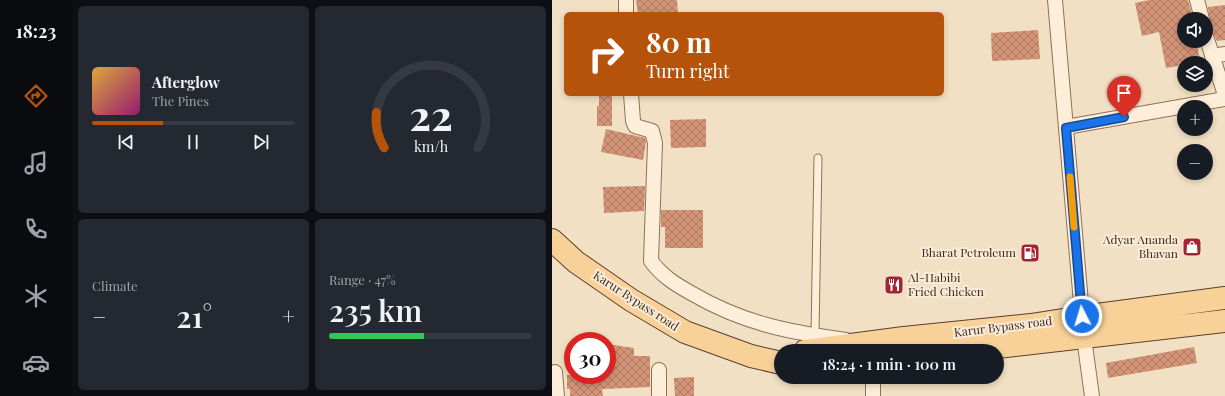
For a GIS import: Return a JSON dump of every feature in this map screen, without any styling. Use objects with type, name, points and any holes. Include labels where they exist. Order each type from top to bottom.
[{"type":"main road","name":"Karur Bypass road","points":[[552,240],[576,262],[630,300],[685,332],[751,356],[774,361]]},
{"type":"main road","name":"Karur Bypass road","points":[[999,344],[1225,298]]},
{"type":"main road","name":"Karur Bypass road","points":[[810,343],[865,343],[1031,325],[1083,327],[1225,321]]},
{"type":"main road","name":"Karur Bypass road","points":[[751,356],[774,354]]},
{"type":"street","points":[[626,0],[626,12]]},
{"type":"street","points":[[1055,0],[1083,327],[1092,396]]},
{"type":"street","points":[[1197,0],[1200,12]]},
{"type":"street","points":[[1218,55],[1225,95]]},
{"type":"street","points":[[632,96],[633,121],[635,126],[652,131],[655,143],[651,261],[656,268],[673,283],[713,306],[745,320],[775,328],[810,343]]},
{"type":"street","points":[[1066,128],[1225,99]]},
{"type":"street","points":[[659,370],[659,396]]},
{"type":"street","points":[[555,372],[557,396]]},
{"type":"street","points":[[873,384],[873,396]]},
{"type":"lane","points":[[810,343],[818,158]]},
{"type":"building","points":[[636,0],[677,0],[678,12],[638,12]]},
{"type":"building","points":[[1149,0],[1188,0],[1191,12],[1177,12],[1177,48],[1198,48],[1199,56],[1177,56],[1177,66],[1166,68],[1159,32],[1142,36],[1135,3]]},
{"type":"building","points":[[1225,5],[1225,40],[1217,41],[1213,32],[1213,12],[1209,12],[1208,7]]},
{"type":"building","points":[[1038,30],[1040,59],[992,61],[991,33]]},
{"type":"building","points":[[599,96],[612,96],[612,126],[597,126],[597,106],[599,106]]},
{"type":"building","points":[[706,119],[706,147],[671,148],[670,120]]},
{"type":"building","points":[[606,129],[645,138],[646,142],[643,160],[601,152]]},
{"type":"building","points":[[645,186],[644,211],[604,213],[603,187]]},
{"type":"building","points":[[661,210],[703,210],[703,248],[665,248],[665,227],[661,227]]},
{"type":"building","points":[[616,345],[634,348],[634,356],[650,356],[650,387],[602,389],[603,396],[570,396],[570,389],[567,389],[567,384],[616,384]]},
{"type":"building","points":[[1194,347],[1197,363],[1108,378],[1106,363]]},
{"type":"building","points":[[694,377],[694,396],[675,396],[674,378]]},
{"type":"slow traffic","points":[[1070,177],[1074,227]]},
{"type":"place","name":"Adyar Ananda Bhavan","points":[[1192,247]]},
{"type":"place","name":"Bharat Petroleum","points":[[1030,253]]},
{"type":"place","name":"Al-Habibi Fried Chicken","points":[[894,285]]},
{"type":"route","points":[[1082,316],[1066,128],[1124,117]]}]
